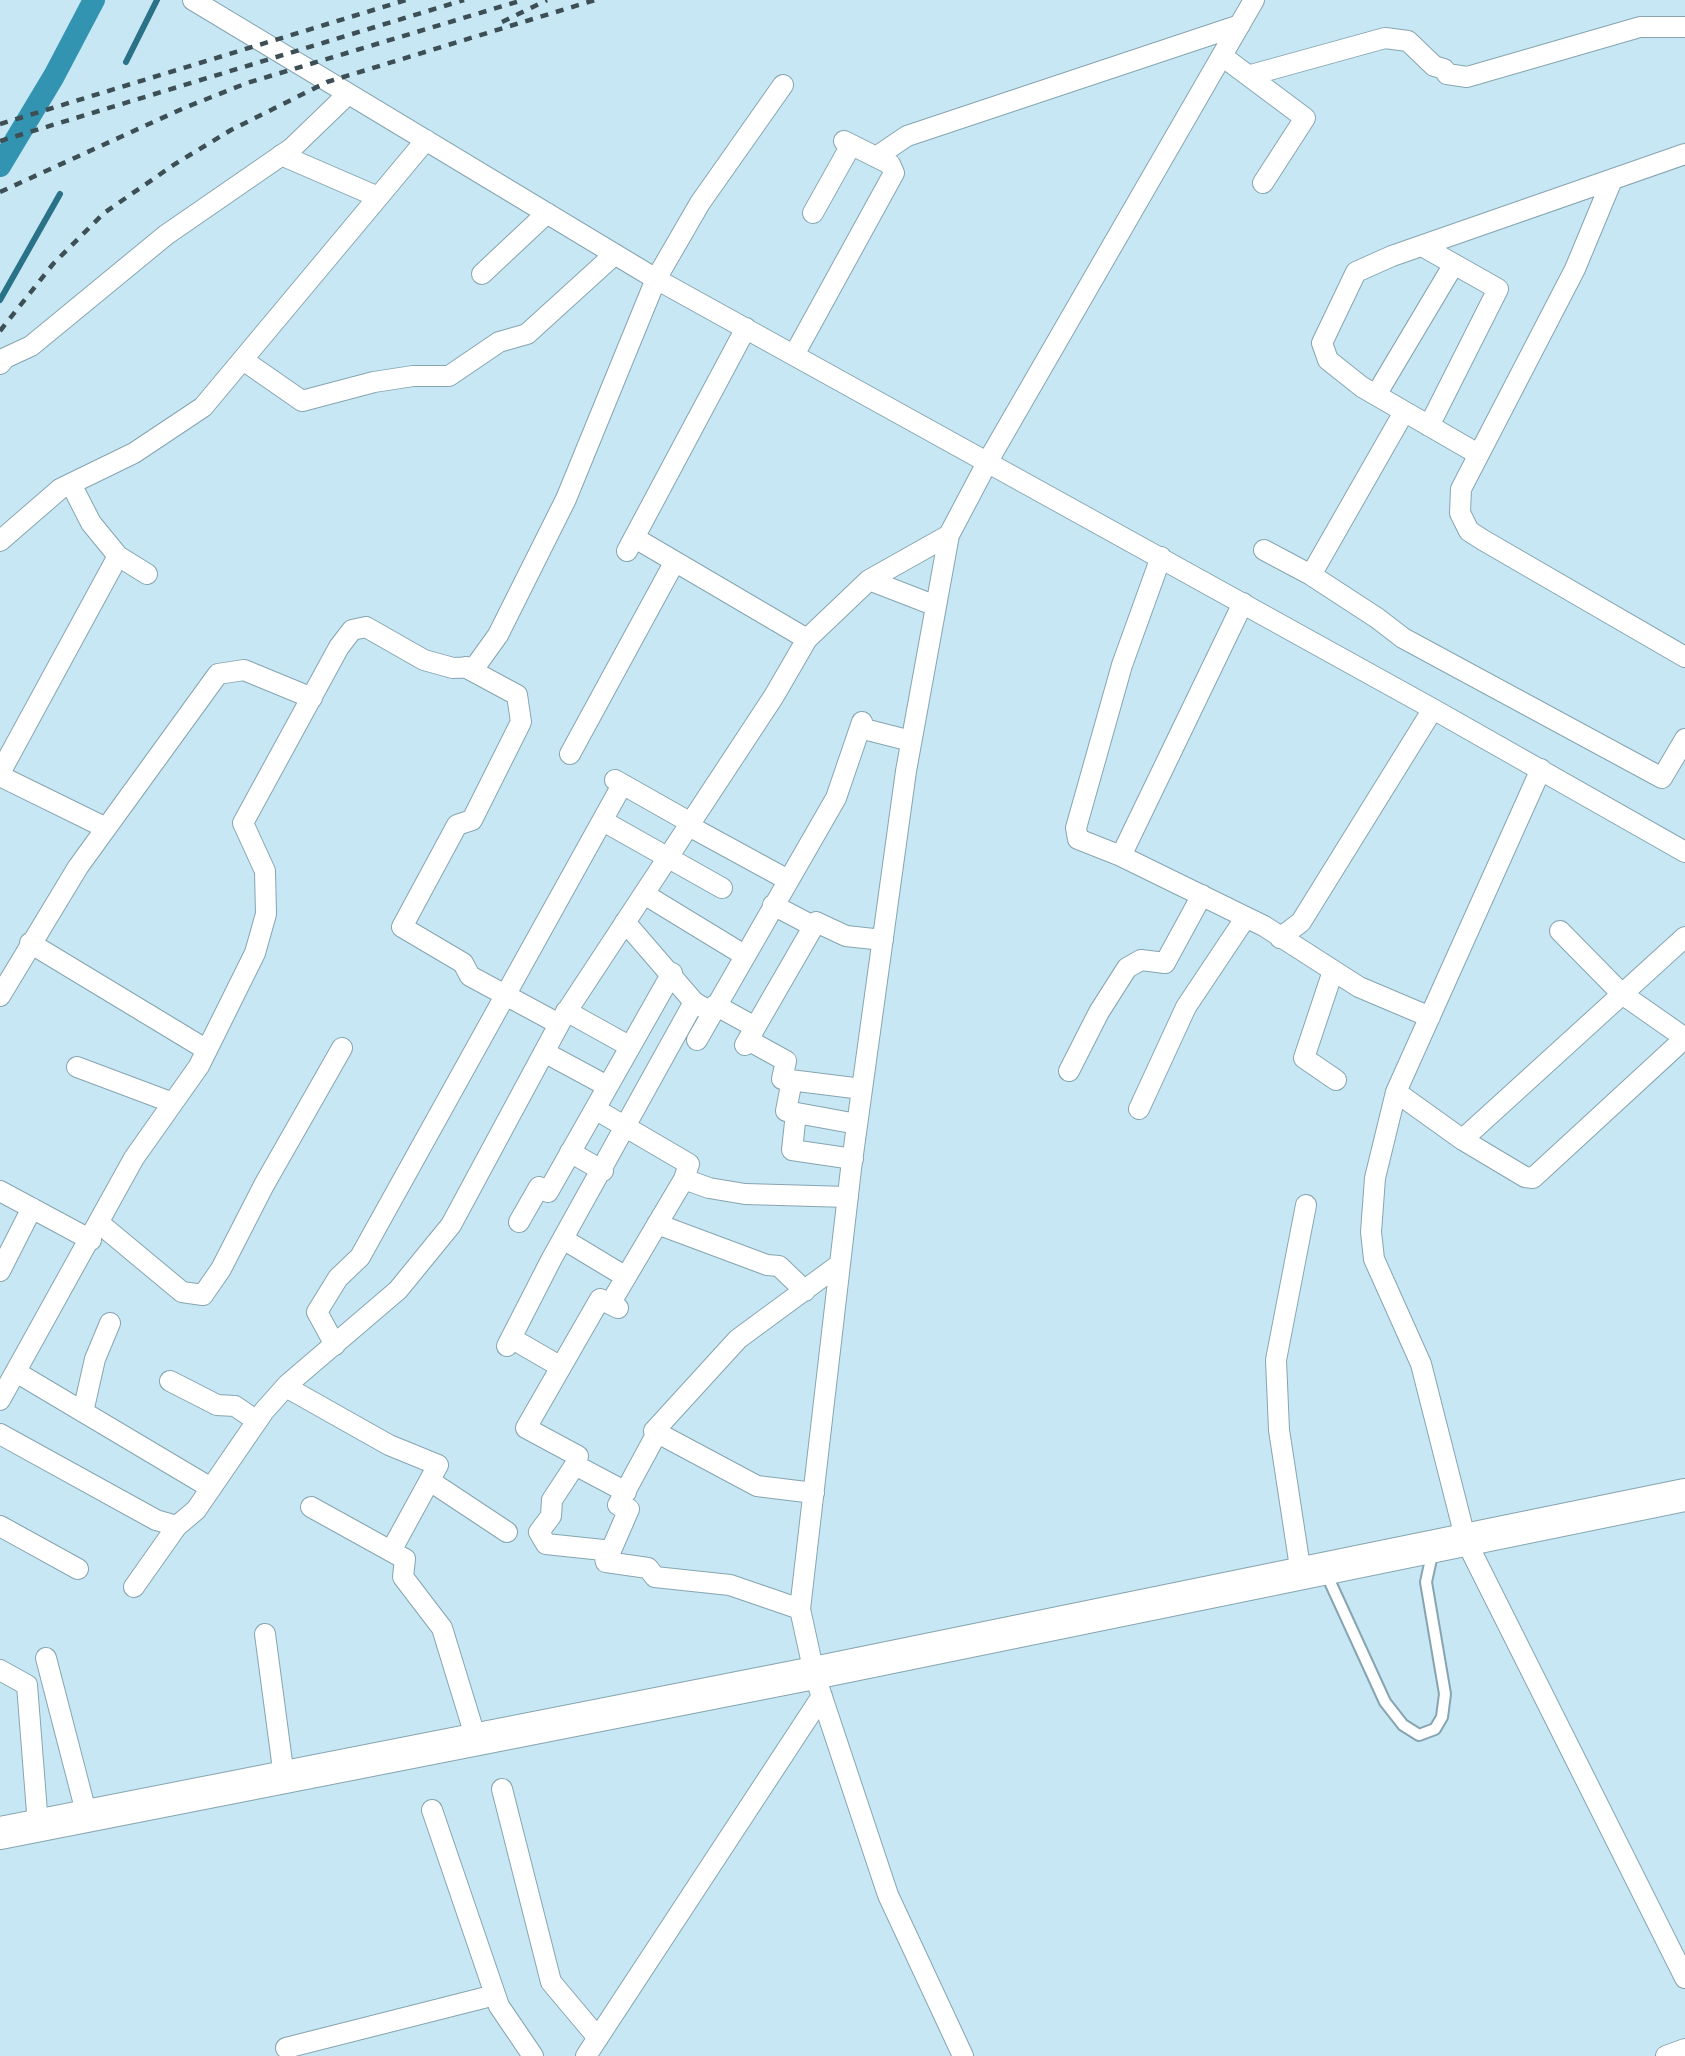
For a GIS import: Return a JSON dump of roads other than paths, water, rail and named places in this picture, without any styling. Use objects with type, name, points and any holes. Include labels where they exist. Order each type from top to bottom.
[{"type":"main road","points":[[0,1833],[476,1739],[818,1684],[1313,1571],[1685,1496]]},
{"type":"street","points":[[193,0],[216,7],[348,94],[656,279],[1161,557],[1685,852]]},
{"type":"street","points":[[963,2056],[888,1895],[818,1684],[800,1609],[857,1124],[911,741],[949,535],[988,461],[1254,0]]},
{"type":"street","points":[[876,157],[907,136],[1240,25]]},
{"type":"street","points":[[1251,75],[1385,38],[1408,41],[1434,66],[1443,69],[1447,74],[1467,77],[1640,27],[1685,27]]},
{"type":"street","points":[[1222,56],[1251,75],[1305,118],[1263,183]]},
{"type":"street","points":[[0,1400],[134,1158],[207,1050],[255,953],[266,914],[265,871],[243,823],[352,630],[366,627],[424,660],[453,668],[475,666],[498,635],[566,499],[656,279],[700,203],[783,85]]},
{"type":"street","points":[[0,364],[5,358],[32,346],[166,235],[292,148],[348,94]]},
{"type":"street","points":[[0,541],[60,489],[134,453],[203,407],[426,140]]},
{"type":"street","points":[[794,355],[894,173],[890,164],[848,143],[813,213]]},
{"type":"street","points":[[1478,454],[1376,395],[1337,369],[1328,360],[1322,343],[1356,272],[1422,246],[1685,154]]},
{"type":"street","points":[[281,155],[378,197]]},
{"type":"street","points":[[1612,180],[1584,252],[1461,489],[1460,513],[1468,531],[1685,657]]},
{"type":"street","points":[[482,274],[547,213]]},
{"type":"street","points":[[1422,246],[1498,289],[1429,426]]},
{"type":"street","points":[[243,360],[302,401],[374,382],[413,376],[449,376],[499,342],[527,334],[615,254]]},
{"type":"street","points":[[1376,395],[1454,264]]},
{"type":"street","points":[[746,328],[631,545],[674,563],[807,639]]},
{"type":"street","points":[[1311,575],[1404,412]]},
{"type":"street","points":[[71,484],[91,524],[118,556],[147,574]]},
{"type":"street","points":[[134,1587],[177,1526],[196,1510],[256,1421],[286,1388],[399,1290],[451,1225],[563,1017],[774,696],[807,639],[869,580],[949,535]]},
{"type":"street","points":[[1264,550],[1311,575],[1377,618],[1403,638],[1662,778],[1685,739]]},
{"type":"street","points":[[106,828],[0,774],[118,556]]},
{"type":"street","points":[[1161,557],[1122,665],[1076,828],[1078,838],[1121,856],[1246,917],[1359,987],[1430,1017]]},
{"type":"street","points":[[570,754],[674,563]]},
{"type":"street","points":[[869,580],[936,606]]},
{"type":"street","points":[[1121,856],[1243,603]]},
{"type":"street","points":[[465,667],[517,695],[521,722],[472,820],[457,825],[402,927],[463,963],[470,976],[507,996],[563,1017],[629,1046]]},
{"type":"street","points":[[0,996],[30,943],[106,828],[218,674],[244,670],[312,698]]},
{"type":"street","points":[[1280,938],[1300,921],[1433,709]]},
{"type":"street","points":[[697,1040],[836,798],[861,725],[911,741]]},
{"type":"street","points":[[1541,769],[1396,1092],[1375,1178],[1371,1232],[1374,1259],[1421,1364],[1466,1541],[1685,1977]]},
{"type":"street","points":[[335,1345],[317,1312],[338,1278],[360,1257],[603,821],[619,782],[788,880]]},
{"type":"street","points":[[603,821],[722,888]]},
{"type":"street","points":[[644,894],[744,955]]},
{"type":"street","points":[[1069,1071],[1099,1012],[1127,968],[1142,960],[1165,963],[1202,895]]},
{"type":"street","points":[[773,905],[813,926]]},
{"type":"street","points":[[1139,1110],[1186,1007],[1246,917]]},
{"type":"street","points":[[626,922],[672,973],[694,1002],[713,1009],[749,1037],[786,1061],[782,1079],[862,1089]]},
{"type":"street","points":[[749,1037],[816,922],[846,936],[883,940]]},
{"type":"street","points":[[1396,1092],[1463,1139],[1525,1177],[1533,1178],[1685,1038],[1622,994],[1560,931]]},
{"type":"street","points":[[1463,1139],[1685,937]]},
{"type":"street","points":[[30,943],[207,1050]]},
{"type":"street","points":[[1333,971],[1304,1058],[1336,1080]]},
{"type":"street","points":[[519,1222],[539,1186],[548,1192],[672,973]]},
{"type":"street","points":[[561,1367],[509,1342],[694,1002]]},
{"type":"street","points":[[0,1191],[32,1208],[95,1232],[182,1292],[203,1295],[221,1269],[264,1185],[342,1048]]},
{"type":"street","points":[[544,1052],[607,1086]]},
{"type":"street","points":[[77,1067],[173,1103]]},
{"type":"street","points":[[792,1080],[786,1112],[857,1124]]},
{"type":"street","points":[[595,1109],[689,1164],[684,1179],[626,1277],[614,1306],[600,1299],[526,1428],[578,1456],[575,1465],[552,1500],[551,1516],[539,1532],[546,1544],[603,1550],[606,1562]]},
{"type":"street","points":[[796,1113],[792,1150],[853,1159]]},
{"type":"street","points":[[570,1152],[603,1171]]},
{"type":"street","points":[[684,1179],[709,1188],[745,1194],[848,1197]]},
{"type":"street","points":[[1306,1205],[1276,1360],[1279,1430],[1313,1571]]},
{"type":"street","points":[[0,1271],[32,1208]]},
{"type":"street","points":[[657,1224],[767,1265],[779,1266],[805,1291]]},
{"type":"street","points":[[563,1239],[626,1277]]},
{"type":"street","points":[[814,1493],[757,1486],[654,1431],[738,1339],[840,1264]]},
{"type":"street","points":[[83,1412],[94,1359],[110,1323]]},
{"type":"street","points":[[16,1372],[211,1488]]},
{"type":"street","points":[[170,1381],[217,1405],[235,1406],[256,1421]]},
{"type":"street","points":[[286,1388],[389,1445],[438,1465],[391,1551]]},
{"type":"street","points":[[606,1562],[629,1509],[618,1505],[657,1433]]},
{"type":"street","points":[[0,1434],[135,1511],[177,1526]]},
{"type":"street","points":[[575,1465],[626,1492]]},
{"type":"street","points":[[430,1481],[507,1532]]},
{"type":"street","points":[[311,1507],[405,1559],[403,1576],[442,1628],[476,1739]]},
{"type":"street","points":[[0,1526],[78,1569]]},
{"type":"street","points":[[606,1562],[648,1568],[655,1577],[730,1585],[800,1609]]},
{"type":"street","points":[[265,1634],[284,1777]]},
{"type":"street","points":[[46,1658],[87,1816]]},
{"type":"street","points":[[0,1670],[27,1685],[38,1825]]},
{"type":"street","points":[[502,1790],[551,1982],[588,2051],[818,1684]]},
{"type":"street","points":[[432,1810],[499,2006],[533,2056]]},
{"type":"street","points":[[286,2048],[495,1995]]},
{"type":"street","points":[[1666,2056],[1685,2049]]},
{"type":"lane","points":[[1313,1571],[1385,1702],[1403,1725],[1419,1735],[1435,1729],[1442,1717],[1445,1694],[1426,1582],[1434,1547]]},
{"type":"waterway","points":[[0,166],[54,76],[94,0]]},
{"type":"waterway","points":[[126,62],[157,0]]},
{"type":"waterway","points":[[0,300],[60,194]]},
{"type":"railway","points":[[0,124],[406,0]]},
{"type":"railway","points":[[0,141],[464,0]]},
{"type":"railway","points":[[0,192],[184,108],[247,83],[523,0]]},
{"type":"railway","points":[[502,22],[547,0]]},
{"type":"railway","points":[[0,331],[53,264],[104,213],[175,164],[231,130],[327,82],[595,0]]}]
